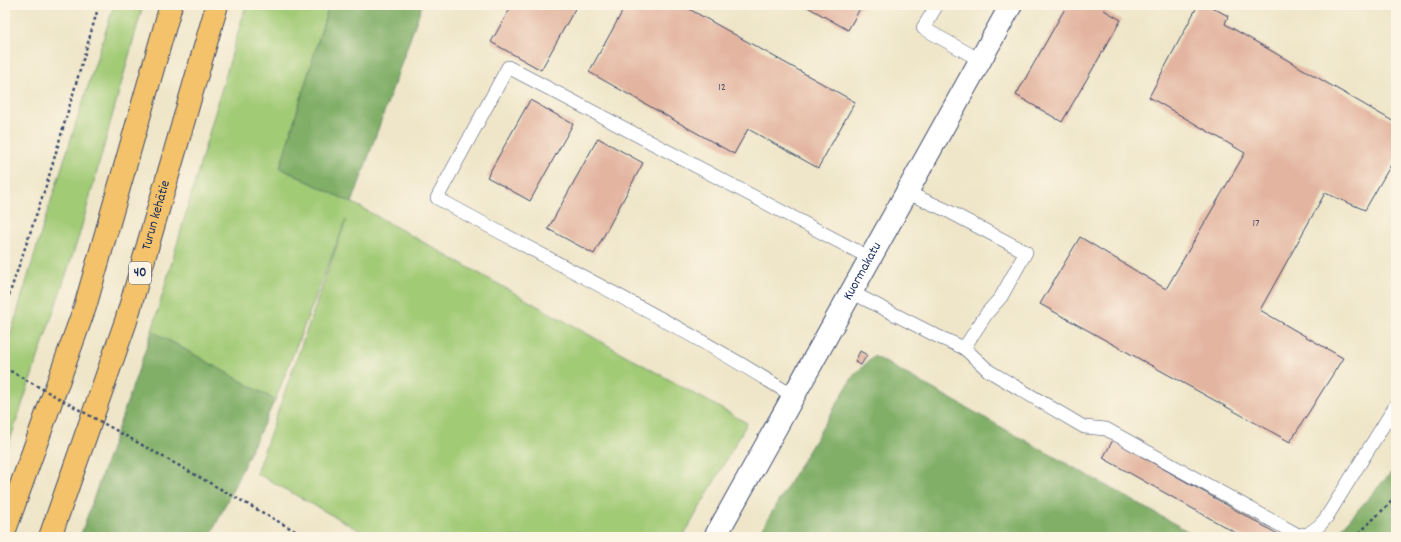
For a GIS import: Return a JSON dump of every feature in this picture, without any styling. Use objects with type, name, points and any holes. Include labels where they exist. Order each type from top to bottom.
[{"type":"highway","points":[[5,530],[84,306],[171,5]]},
{"type":"highway","name":"Turun kehätie","points":[[50,537],[126,321],[217,5]]},
{"type":"street","name":"Kuormakatu","points":[[715,537],[1011,5]]},
{"type":"lane","points":[[937,5],[923,28],[980,60]]},
{"type":"lane","points":[[793,396],[674,325],[494,230],[437,198],[508,67],[870,258]]},
{"type":"lane","points":[[906,192],[946,210],[1026,252],[1001,297],[987,314],[964,348]]},
{"type":"lane","points":[[851,292],[938,337],[964,348],[989,371],[1084,427],[1106,429],[1298,535],[1308,534],[1320,525],[1326,518],[1396,405]]},
{"type":"path","points":[[5,307],[47,183],[99,5]]},
{"type":"path","points":[[5,368],[306,537]]},
{"type":"path","points":[[1355,537],[1396,497]]},
{"type":"green space","points":[[114,5],[143,5],[79,236],[5,455],[5,353],[44,223]]},
{"type":"green space","points":[[246,5],[329,5],[280,168],[353,203],[747,423],[683,537],[371,537],[256,473],[346,220],[275,400],[152,331]]},
{"type":"green space","points":[[329,5],[422,5],[352,203],[280,168]]},
{"type":"green space","points":[[152,331],[275,400],[210,537],[80,537]]},
{"type":"green space","points":[[874,356],[1198,537],[757,537],[854,375]]},
{"type":"green space","points":[[1396,467],[1396,537],[1334,537]]},
{"type":"building","points":[[512,5],[577,5],[541,70],[491,42]]},
{"type":"building","points":[[626,5],[682,5],[855,102],[818,168],[748,129],[734,154],[589,72]]},
{"type":"building","points":[[804,5],[862,5],[848,30]]},
{"type":"building","points":[[1067,5],[1107,5],[1104,10],[1121,20],[1062,122],[1016,95]]},
{"type":"building","points":[[1198,5],[1208,5],[1228,16],[1225,24],[1396,123],[1396,156],[1365,210],[1325,193],[1260,310],[1343,358],[1290,442],[1040,304],[1080,237],[1166,289],[1245,153],[1149,97]]},
{"type":"building","points":[[530,100],[573,124],[530,201],[487,177]]},
{"type":"building","points":[[598,138],[643,163],[594,254],[548,229]]},
{"type":"building","points":[[860,351],[867,355],[861,365],[855,362]]},
{"type":"building","points":[[1113,440],[1283,537],[1243,537],[1103,458]]}]
